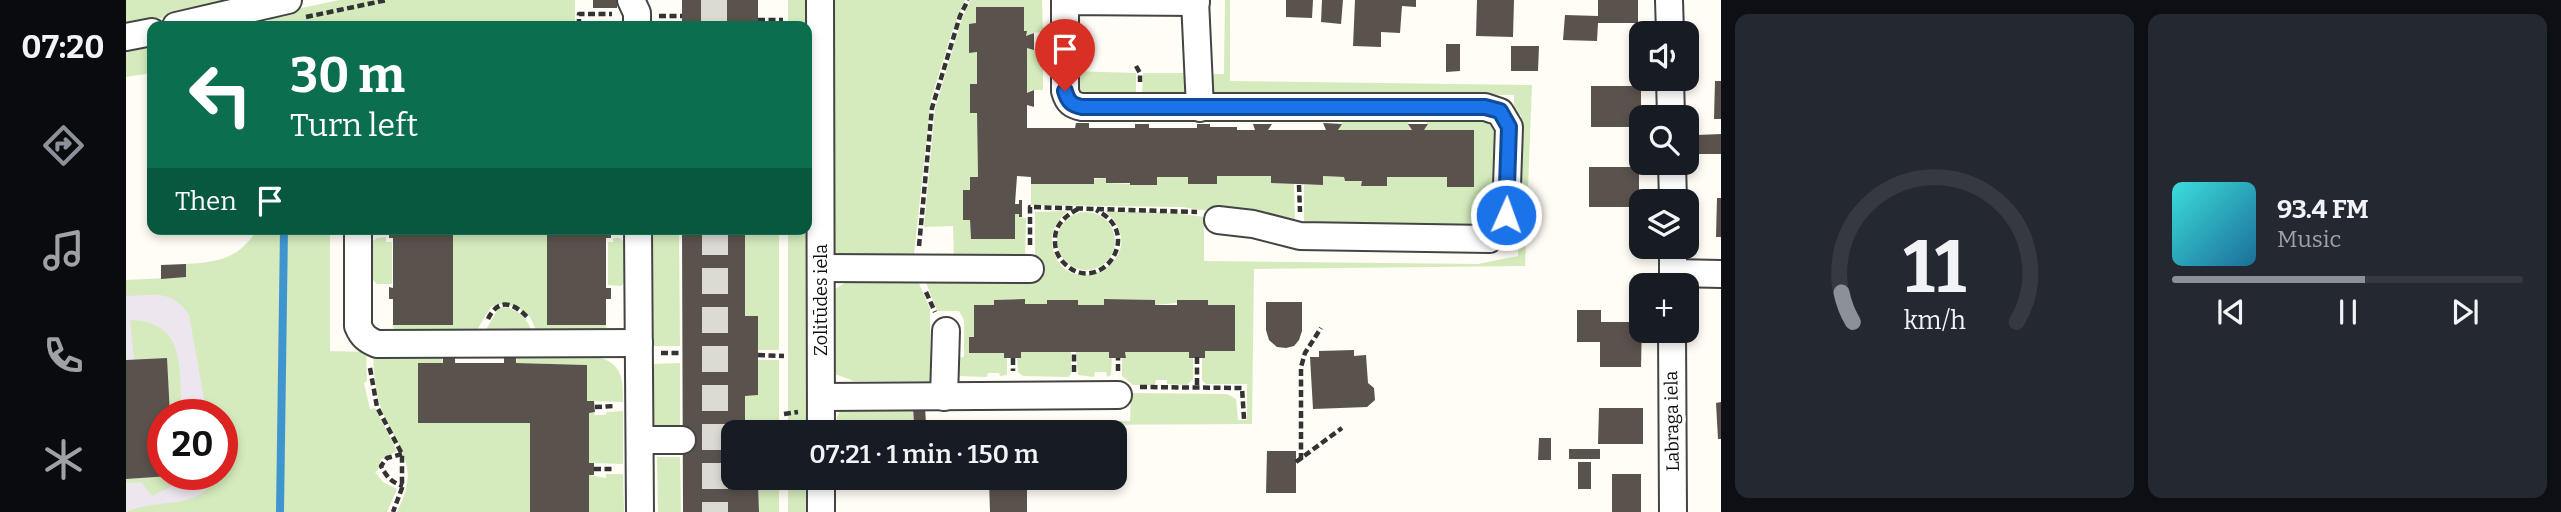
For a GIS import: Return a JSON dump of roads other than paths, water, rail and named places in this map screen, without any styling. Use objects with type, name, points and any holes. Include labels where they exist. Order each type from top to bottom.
[{"type":"street","name":"Zolitūdes iela","points":[[820,0],[821,420]]},
{"type":"street","points":[[1670,0],[1670,21]]},
{"type":"street","points":[[1200,108],[1196,1],[1065,1],[1065,91],[1067,99],[1073,105],[1200,108],[1485,107],[1500,111],[1509,127],[1506,215],[1499,230],[1489,239],[1300,236],[1253,224],[1218,220]]},
{"type":"street","points":[[202,21],[278,6]]},
{"type":"street","points":[[126,37],[147,33]]},
{"type":"street","points":[[358,235],[358,326],[369,341],[386,344],[639,343]]},
{"type":"street","points":[[638,235],[640,512]]},
{"type":"street","points":[[821,268],[1030,269]]},
{"type":"street","points":[[1699,276],[1721,274]]},
{"type":"street","points":[[939,327],[944,397]]},
{"type":"street","name":"Labraga iela","points":[[1672,343],[1673,512]]},
{"type":"street","points":[[822,397],[1118,395]]},
{"type":"street","points":[[640,440],[682,440]]},
{"type":"street","points":[[821,490],[821,512]]},
{"type":"waterway","points":[[280,512],[284,235]]},
{"type":"tunnel","points":[[714,0],[714,21]]},
{"type":"tunnel","points":[[715,235],[715,512]]}]
